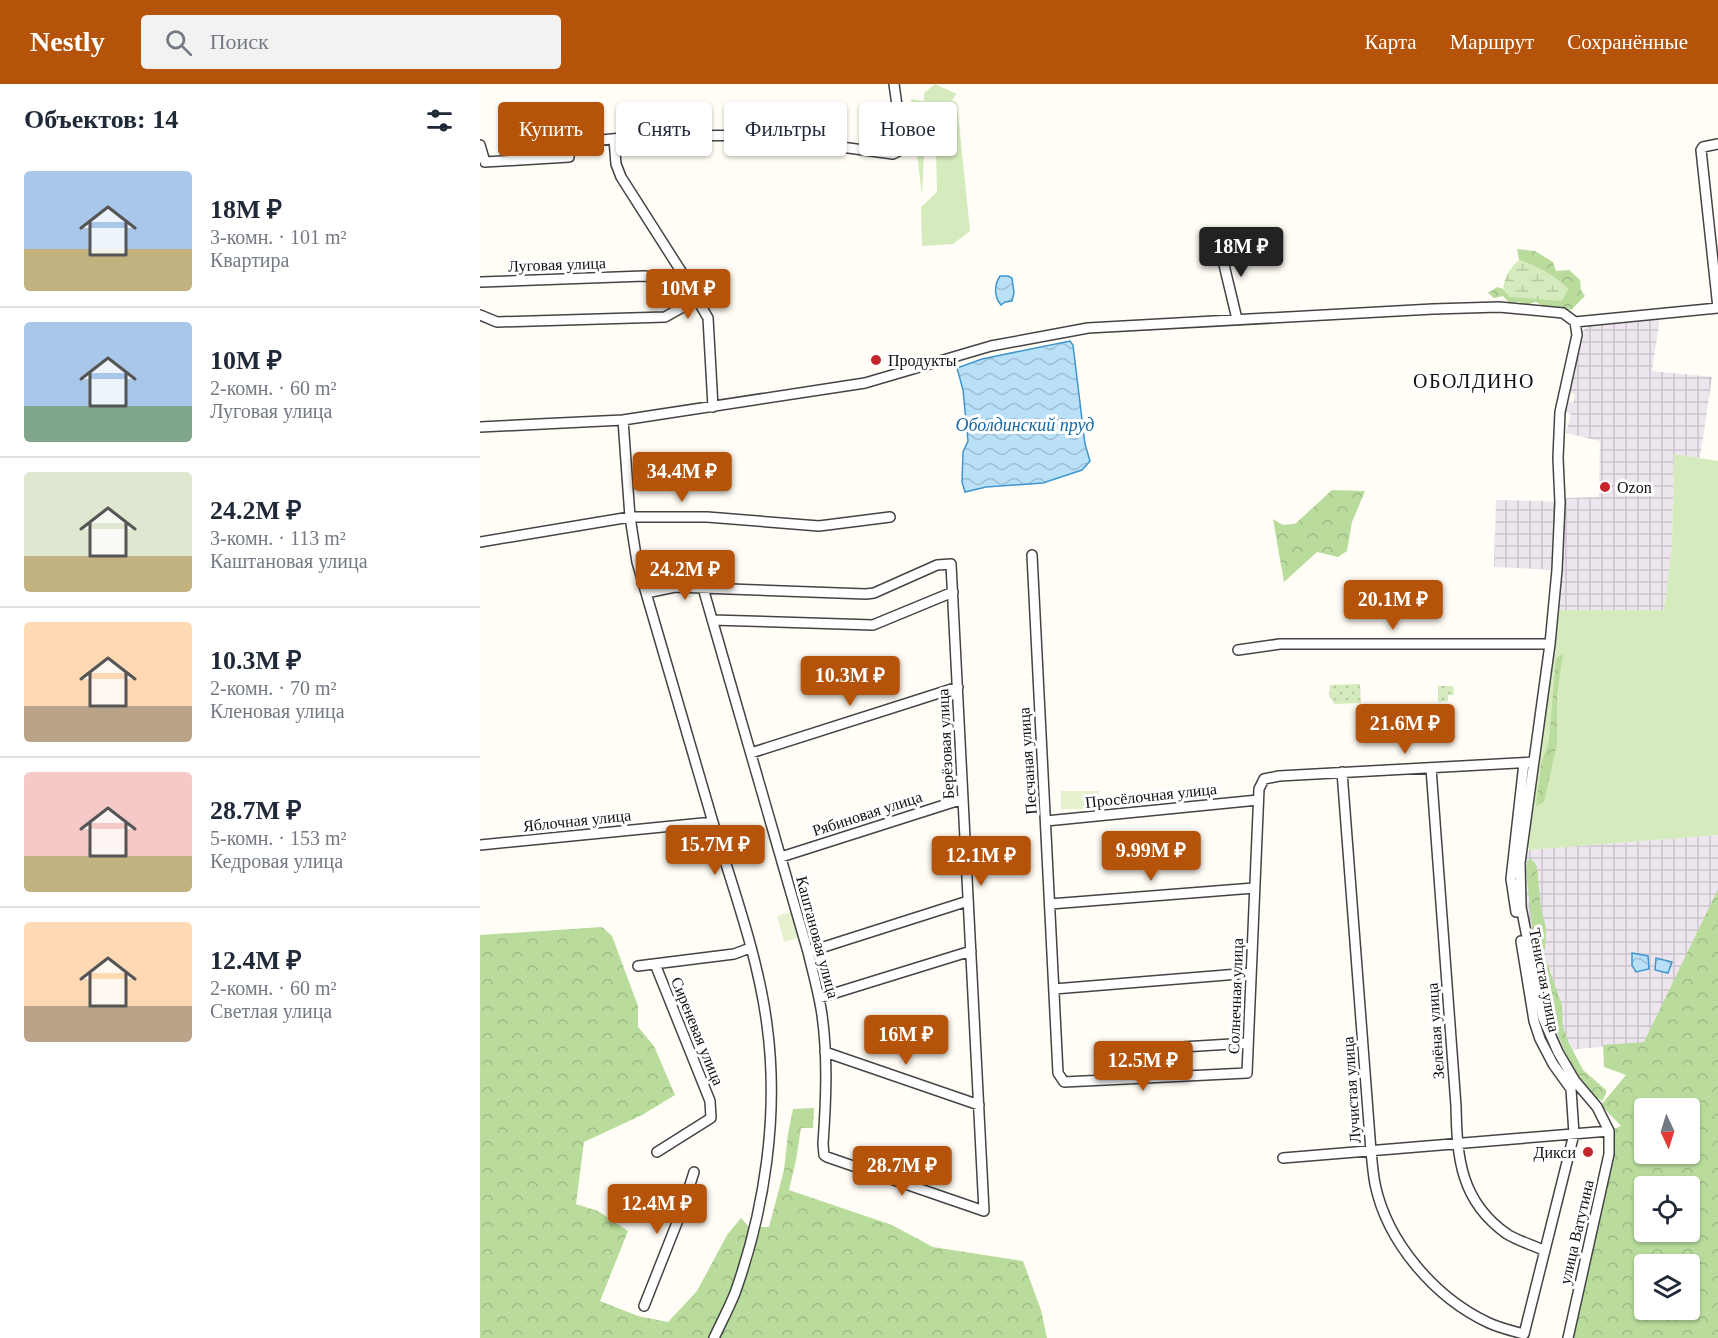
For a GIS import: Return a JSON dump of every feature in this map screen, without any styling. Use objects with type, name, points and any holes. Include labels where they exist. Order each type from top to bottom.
[{"type":"street","points":[[480,145],[485,162],[569,157],[570,142],[643,136],[801,135],[804,142],[892,154],[903,149],[894,84]]},
{"type":"street","points":[[614,139],[615,164],[621,177],[708,318],[713,407]]},
{"type":"street","points":[[480,427],[623,420],[865,382],[992,346],[1088,327],[1499,307],[1563,313],[1575,322],[1718,308],[1701,150],[1703,147],[1718,144]]},
{"type":"street","points":[[1219,244],[1237,319]]},
{"type":"street","name":"Луговая улица","points":[[481,282],[644,276],[669,278],[687,298],[697,299]]},
{"type":"street","points":[[480,315],[497,322],[665,317],[697,299]]},
{"type":"street","points":[[1283,1158],[1609,1131],[1597,1107],[1575,1081],[1558,1052],[1543,1018],[1521,906],[1520,863],[1529,763],[1550,644],[1557,570],[1560,412],[1577,335],[1575,322]]},
{"type":"street","points":[[623,420],[630,517],[637,562],[750,948],[767,1025],[771,1084],[769,1136],[759,1207],[753,1236],[735,1294],[714,1338]]},
{"type":"street","points":[[480,542],[630,517],[707,517],[819,526],[890,517]]},
{"type":"street","name":"Песчаная улица","points":[[1032,555],[1058,1073]]},
{"type":"street","name":"Берёзовая улица","points":[[703,588],[870,594],[937,565],[951,564],[984,1211]]},
{"type":"street","points":[[646,593],[674,587],[703,588]]},
{"type":"street","name":"Каштановая улица","points":[[703,588],[808,952],[819,998],[825,1052],[824,1155],[984,1211]]},
{"type":"street","points":[[712,620],[873,625],[953,592]]},
{"type":"street","points":[[1238,650],[1280,644],[1550,644]]},
{"type":"street","points":[[751,753],[958,687]]},
{"type":"street","points":[[1342,772],[1529,763]]},
{"type":"street","name":"Тенистая улица","points":[[1524,1335],[1574,1134],[1571,1089],[1553,1064],[1534,1021],[1511,879],[1529,763]]},
{"type":"street","name":"Зелёная улица","points":[[1431,768],[1455,1094],[1456,1144],[1463,1176],[1479,1208],[1493,1222],[1508,1235],[1545,1251]]},
{"type":"street","name":"Солнечная улица","points":[[1058,1073],[1064,1082],[1246,1073],[1259,789],[1264,779],[1342,772]]},
{"type":"street","name":"Лучистая улица","points":[[1342,772],[1375,1184],[1385,1214],[1403,1247],[1438,1288],[1459,1305],[1489,1323],[1524,1335]]},
{"type":"street","name":"Рябиновая улица","points":[[781,857],[963,799]]},
{"type":"street","name":"Просёлочная улица","points":[[1046,821],[1258,800]]},
{"type":"street","name":"Яблочная улица","points":[[480,845],[713,822]]},
{"type":"street","points":[[1050,904],[1254,888]]},
{"type":"street","points":[[808,952],[968,901]]},
{"type":"street","points":[[638,966],[734,954],[750,948]]},
{"type":"street","points":[[819,998],[971,951]]},
{"type":"street","name":"Сиреневая улица","points":[[655,963],[710,1101],[711,1118],[657,1152]]},
{"type":"street","points":[[1054,989],[1251,973]]},
{"type":"street","points":[[1102,1080],[1100,1053],[1248,1043]]},
{"type":"street","points":[[825,1052],[979,1105]]},
{"type":"street","name":"улица Ватутина","points":[[1568,1338],[1609,1154],[1609,1131]]},
{"type":"street","points":[[644,1306],[682,1210],[694,1172]]},
{"type":"shaded area","points":[[1660,317],[1652,371],[1712,377],[1700,458],[1674,454],[1672,545],[1665,610],[1559,610],[1565,498],[1599,497],[1600,441],[1566,433],[1571,414],[1565,412],[1567,402],[1573,403],[1575,395],[1570,392],[1581,332],[1591,324]]},
{"type":"shaded area","points":[[1496,500],[1560,503],[1557,570],[1494,567]]},
{"type":"shaded area","points":[[1718,835],[1718,891],[1649,1042],[1560,1051],[1546,1016],[1524,906],[1522,862],[1529,850]]},
{"type":"green space","points":[[935,84],[957,94],[952,100],[955,102],[910,102],[912,99],[924,101],[924,93]]},
{"type":"green space","points":[[957,103],[970,231],[953,244],[922,246],[921,207],[937,192],[936,156],[957,156]]},
{"type":"green space","points":[[917,156],[924,156],[922,195]]},
{"type":"green space","points":[[1517,249],[1535,251],[1553,262],[1556,271],[1569,270],[1580,280],[1581,290],[1585,296],[1571,310],[1557,307],[1549,309],[1536,302],[1526,305],[1519,302],[1509,303],[1503,296],[1494,298],[1488,293],[1497,287],[1503,289],[1510,297],[1568,289],[1545,272],[1519,260]]},
{"type":"green space","points":[[1519,260],[1545,272],[1568,289],[1562,301],[1510,297],[1503,289],[1504,284],[1508,273]]},
{"type":"green space","points":[[1674,454],[1718,461],[1718,835],[1529,850],[1527,839],[1559,610],[1664,610],[1672,545]]},
{"type":"green space","points":[[1332,490],[1365,491],[1352,522],[1347,551],[1338,557],[1317,552],[1284,582],[1273,519],[1283,525],[1295,524]]},
{"type":"green space","points":[[1563,654],[1557,694],[1557,744],[1544,802],[1536,806],[1541,764],[1549,741],[1556,658]]},
{"type":"green space","points":[[1360,684],[1361,703],[1334,704],[1329,697],[1330,685]]},
{"type":"green space","points":[[1438,686],[1453,686],[1454,695],[1448,695],[1448,701],[1438,702]]},
{"type":"green space","points":[[1061,791],[1099,791],[1099,809],[1061,809]]},
{"type":"green space","points":[[1530,858],[1537,868],[1541,907],[1546,928],[1545,950],[1538,949],[1533,936],[1526,869]]},
{"type":"green space","points":[[1718,889],[1718,1338],[1568,1338],[1609,1154],[1609,1131],[1621,1126],[1601,1105],[1626,1075],[1604,1067],[1603,1045],[1644,1042]]},
{"type":"green space","points":[[791,912],[798,938],[784,942],[777,916]]},
{"type":"green space","points":[[602,927],[612,936],[638,1006],[638,1027],[654,1046],[675,1095],[642,1115],[584,1142],[576,1204],[598,1211],[628,1231],[600,1301],[638,1316],[668,1322],[697,1291],[727,1235],[741,1218],[749,1227],[769,1227],[784,1170],[793,1109],[814,1108],[813,1128],[801,1128],[789,1190],[892,1225],[933,1247],[1023,1261],[1041,1310],[1047,1338],[480,1338],[480,935]]},
{"type":"green space","points":[[1541,958],[1546,960],[1562,1005],[1563,1027],[1569,1043],[1583,1070],[1606,1090],[1602,1101],[1578,1075],[1565,1052],[1551,1015],[1549,990]]},
{"type":"water","points":[[1000,276],[1012,278],[1014,293],[1012,301],[1001,305],[996,291]]},
{"type":"water","name":"Оболдинский пруд","points":[[1070,341],[1073,345],[1085,444],[1090,461],[1082,470],[1043,483],[986,487],[965,492],[962,482],[963,452],[968,441],[963,390],[957,368],[982,359]]},
{"type":"water","points":[[1632,953],[1648,956],[1649,969],[1636,972],[1632,965]]},
{"type":"water","points":[[1656,958],[1672,962],[1668,973],[1655,970]]},
{"type":"place","name":"Продукты","points":[[876,360]]},
{"type":"place","name":"Ozon","points":[[1605,487]]},
{"type":"place","name":"Дикси","points":[[1588,1152]]},
{"type":"district","name":"ОБОЛДИНО","points":[[1474,381]]}]
